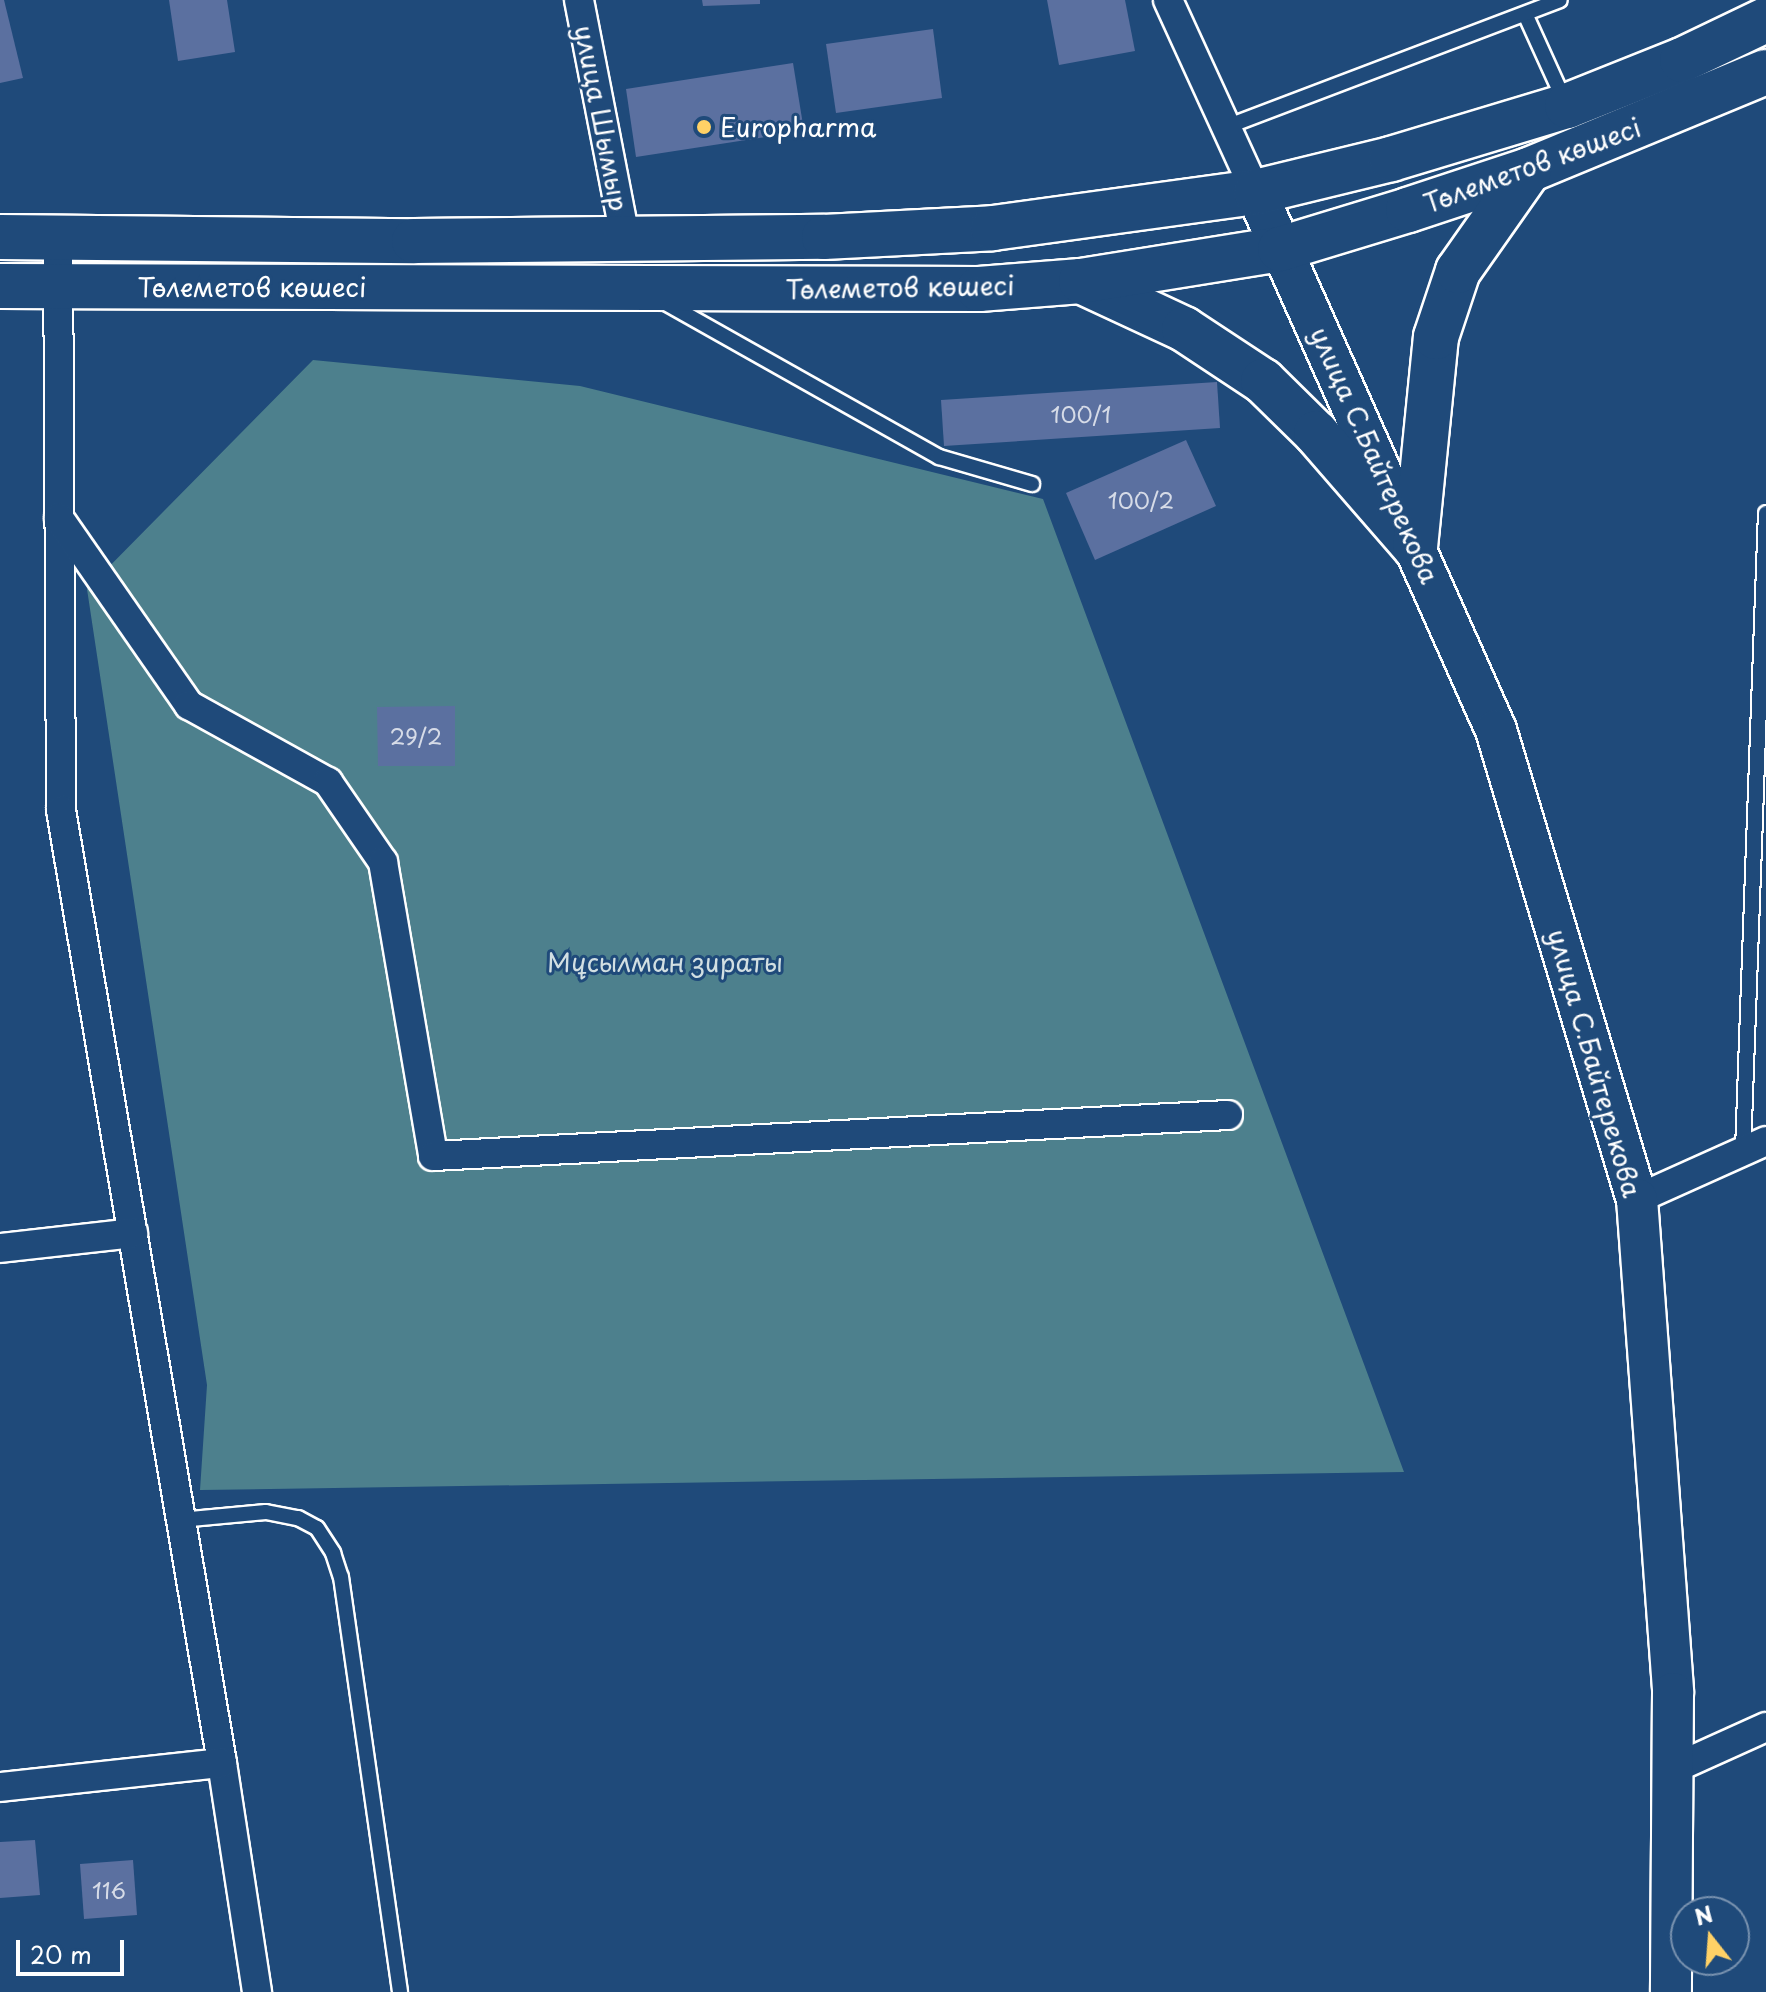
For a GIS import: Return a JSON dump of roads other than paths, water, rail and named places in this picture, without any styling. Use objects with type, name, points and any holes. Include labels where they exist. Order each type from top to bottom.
[{"type":"main road","name":"Төлеметов көшесі","points":[[0,237],[414,241],[824,237],[993,228],[1256,192],[1391,159],[1567,106],[1682,60],[1766,20]]},
{"type":"main road","name":"Төлеметов көшесі","points":[[0,286],[979,289],[1081,281],[1280,249],[1529,170],[1766,72]]},
{"type":"main road","points":[[1415,547],[1436,337],[1458,271],[1529,170]]},
{"type":"main road","name":"улица С.Байтерекова","points":[[1256,192],[1496,730],[1637,1199],[1673,1693],[1671,1992]]},
{"type":"main road","points":[[1081,281],[1184,329],[1263,381],[1316,433],[1415,547]]},
{"type":"street","name":"улица Шымыр","points":[[579,0],[625,237]]},
{"type":"street","points":[[1168,0],[1256,192]]},
{"type":"street","points":[[58,238],[61,810],[222,1763],[257,1992]]},
{"type":"street","points":[[59,518],[189,705],[328,782],[383,862],[433,1156],[1228,1115]]},
{"type":"street","points":[[1637,1199],[1755,1146]]},
{"type":"street","points":[[0,1248],[133,1233]]},
{"type":"street","points":[[1673,1769],[1766,1727]]},
{"type":"street","points":[[0,1787],[222,1763]]},
{"type":"lane","points":[[1226,127],[1526,16],[1560,0]]},
{"type":"lane","points":[[1526,16],[1567,106]]},
{"type":"lane","points":[[639,288],[939,457],[1032,484]]},
{"type":"lane","points":[[1755,1146],[1766,513]]},
{"type":"lane","points":[[180,1520],[266,1512],[298,1518],[317,1528],[333,1553],[341,1577],[400,1992]]},
{"type":"place","name":"Europharma","points":[[704,127]]},
{"type":"park label","name":"Мұсылман зираты","points":[[665,962]]}]
